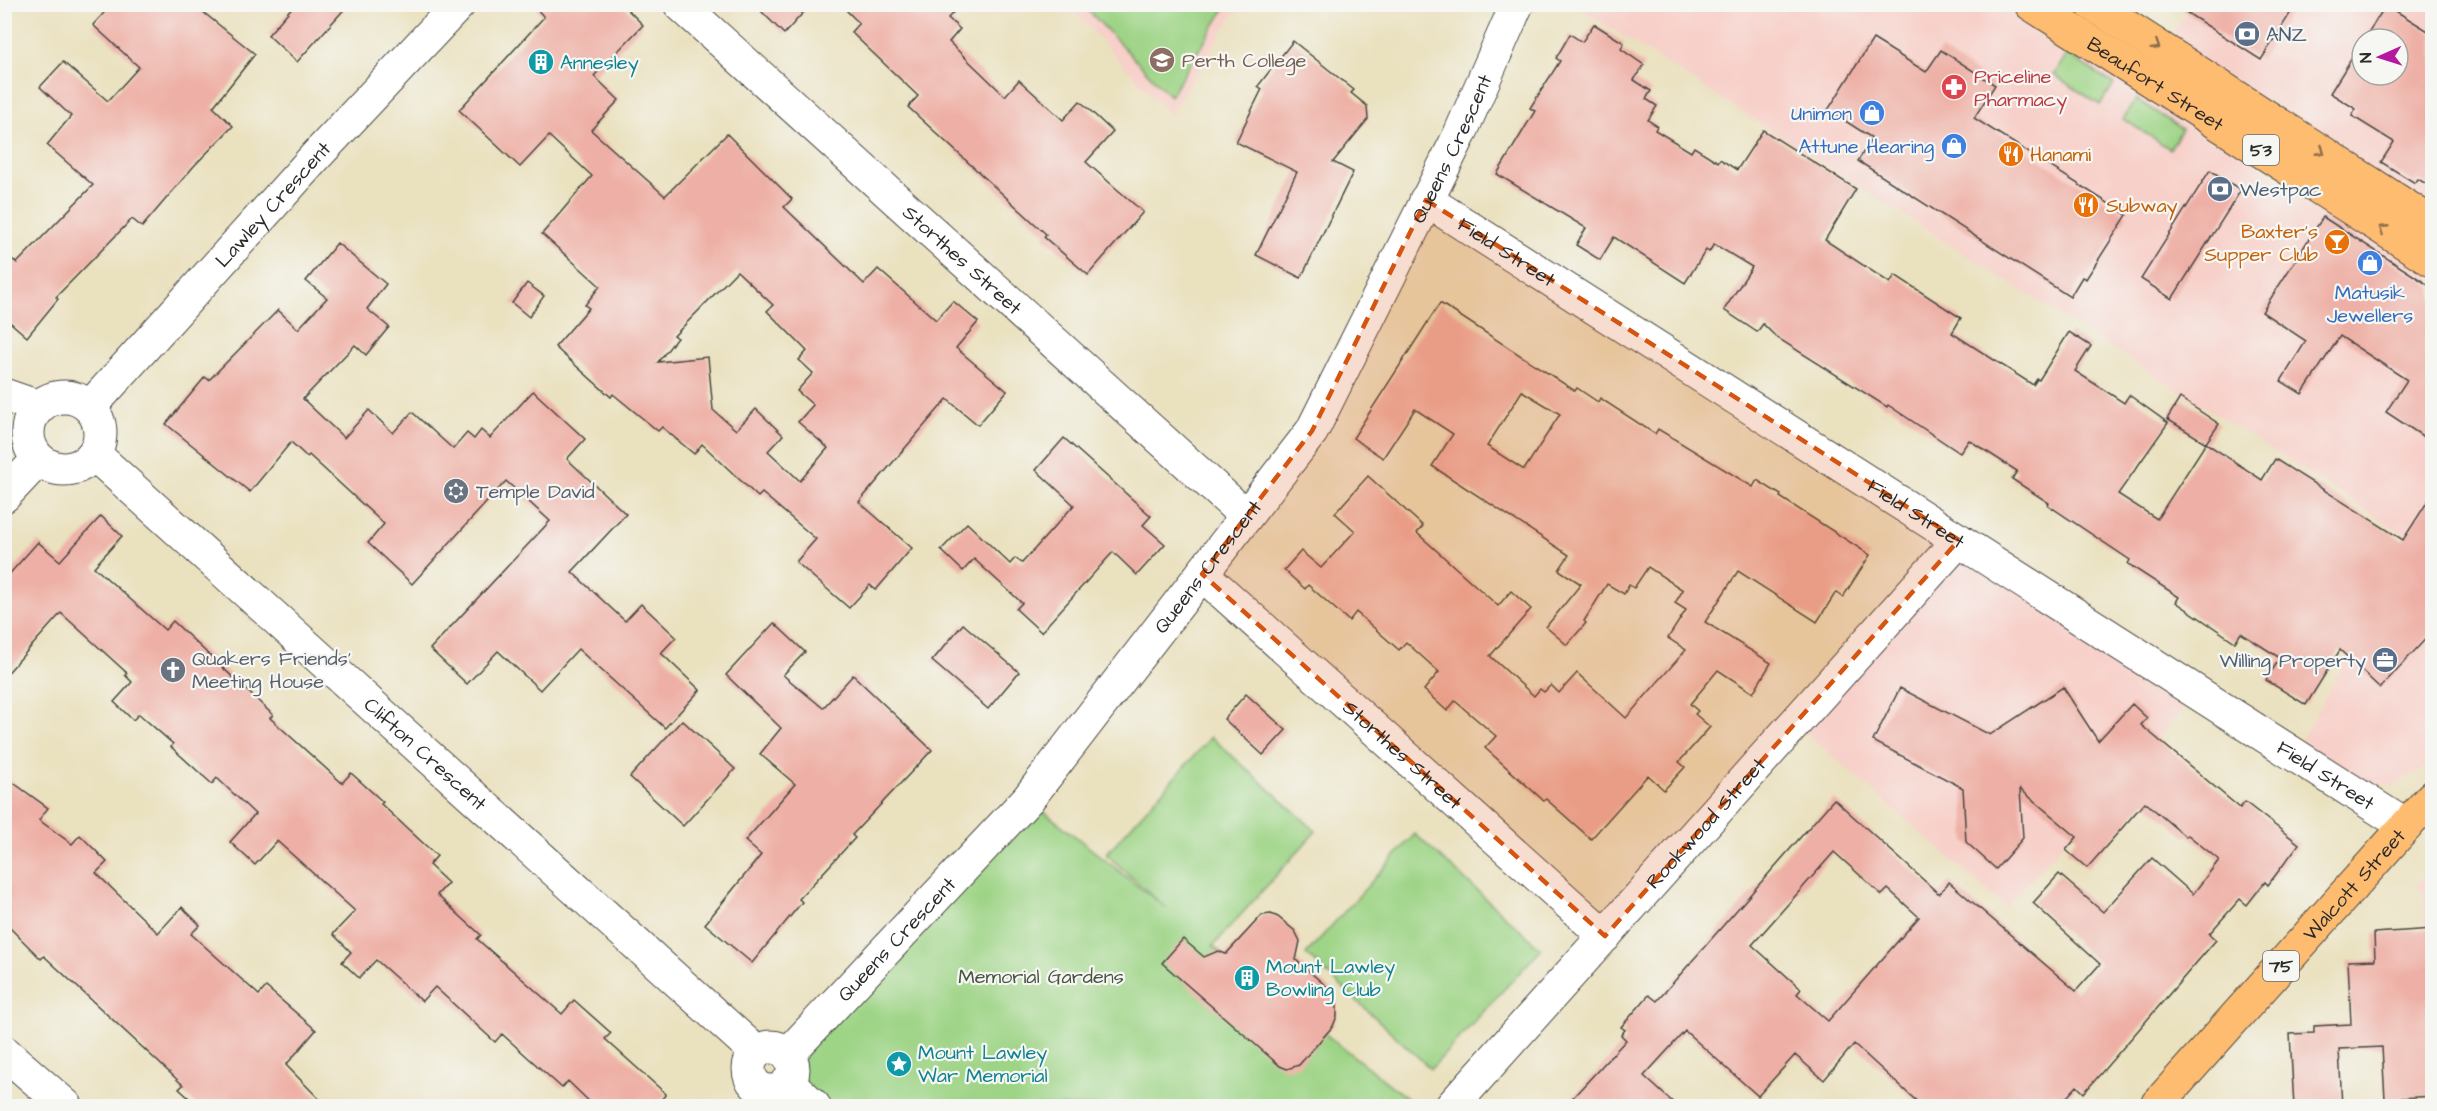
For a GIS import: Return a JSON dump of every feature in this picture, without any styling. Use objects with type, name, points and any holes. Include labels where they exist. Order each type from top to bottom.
[{"type":"main road","name":"Beaufort Street","points":[[2031,4],[2433,260]]},
{"type":"main road","name":"Beaufort Street","points":[[2092,4],[2433,223]]},
{"type":"main road","name":"Walcott Street","points":[[2156,1107],[2433,797]]},
{"type":"street","name":"Lawley Crescent","points":[[90,407],[316,156],[459,4]]},
{"type":"street","name":"Storthes Street","points":[[680,4],[1246,516]]},
{"type":"street","name":"Queens Crescent","points":[[767,1076],[1028,800],[1312,431],[1460,134],[1517,4]]},
{"type":"street","name":"Field Street","points":[[1426,200],[2406,826]]},
{"type":"street","points":[[4,395],[39,407]]},
{"type":"street","points":[[64,397],[78,399],[90,407],[97,417],[101,430],[100,443],[85,463],[68,469],[49,467],[38,459],[31,447],[28,433],[30,419],[39,407],[51,399],[64,397]]},
{"type":"street","name":"Clifton Crescent","points":[[94,454],[767,1076],[814,1107]]},
{"type":"street","points":[[4,496],[38,459]]},
{"type":"street","name":"Rookwood Street","points":[[1452,1107],[1959,540]]},
{"type":"street","name":"Storthes Street","points":[[1202,574],[1605,936]]},
{"type":"street","points":[[4,1052],[66,1107]]},
{"type":"highlighted area","points":[[1426,200],[1959,540],[1605,936],[1202,574],[1312,431]]},
{"type":"shaded area","name":"Perth College","points":[[1068,5],[1239,5],[1170,115]]},
{"type":"shaded area","points":[[1574,5],[2006,5],[2432,275],[2432,758],[2421,771],[2394,786],[2357,780],[2299,744],[2413,540]]},
{"type":"shaded area","points":[[2191,5],[2432,5],[2432,208],[2169,39]]},
{"type":"shaded area","points":[[1959,540],[2198,693],[2006,907],[1795,724]]},
{"type":"shaded area","points":[[2432,867],[2432,1041],[2424,893],[2416,886]]},
{"type":"green space","name":"Perth College","points":[[1083,5],[1227,5],[1170,96]]},
{"type":"green space","points":[[2067,54],[2114,84],[2100,105],[2054,75]]},
{"type":"green space","points":[[2136,99],[2182,129],[2170,149],[2123,119]]},
{"type":"green space","name":"Memorial Gardens","points":[[1211,737],[1316,831],[1213,946],[1417,1106],[812,1106],[775,1071],[1028,799],[1167,909],[1106,854]]},
{"type":"green space","points":[[1415,834],[1541,949],[1431,1069],[1306,954]]},
{"type":"building","points":[[112,4],[193,4],[255,54],[213,107],[233,126],[194,166],[142,227],[132,219],[56,297],[58,299],[27,337],[4,317],[4,253],[17,263],[93,185],[47,145],[71,116],[40,87],[63,62],[108,101],[139,67],[93,25]]},
{"type":"building","points":[[295,4],[349,4],[297,62],[268,35]]},
{"type":"building","points":[[532,4],[622,4],[643,25],[594,76],[619,100],[591,130],[665,196],[727,134],[792,199],[784,207],[864,284],[878,269],[936,320],[953,301],[978,322],[956,348],[1007,391],[978,425],[947,399],[859,502],[912,548],[876,590],[870,585],[849,608],[796,562],[816,539],[762,493],[758,497],[702,444],[694,454],[662,427],[658,431],[613,394],[611,397],[555,347],[589,308],[585,305],[600,286],[542,234],[592,176],[549,136],[520,167],[459,110],[544,17]],"holes":[[[737,271],[773,305],[767,311],[807,351],[799,360],[813,373],[797,391],[813,405],[798,422],[828,448],[800,481],[768,451],[783,435],[756,409],[736,430],[713,410],[708,357],[658,362],[677,338],[674,336]]]},
{"type":"building","points":[[754,4],[811,4],[784,34]]},
{"type":"building","points":[[840,4],[961,4],[948,18],[960,29],[949,42],[1005,96],[1019,80],[1063,120],[1080,101],[1113,132],[1086,162],[1143,212],[1088,275],[1044,237],[1046,234],[908,107],[918,96],[851,32],[859,23]]},
{"type":"building","points":[[2173,4],[2296,4],[2261,60]]},
{"type":"building","points":[[2386,5],[2433,34],[2433,188],[2418,179],[2415,183],[2381,162],[2394,142],[2352,116],[2356,109],[2330,93],[2350,61],[2350,87],[2410,87],[2410,27],[2372,27]]},
{"type":"building","points":[[1594,24],[1624,43],[1621,49],[1644,65],[1634,80],[1651,91],[1646,99],[1657,106],[1648,120],[1657,126],[1655,130],[1691,152],[1694,147],[1718,162],[1720,159],[1737,170],[1763,130],[1856,189],[1825,240],[1890,283],[1895,275],[1961,318],[1952,333],[2033,385],[2037,379],[2039,380],[2069,332],[2091,346],[2075,371],[2124,403],[2129,395],[2168,423],[2118,494],[2157,519],[2206,443],[2262,480],[2275,459],[2403,540],[2433,493],[2433,631],[2380,688],[2340,650],[2306,705],[2266,680],[2280,658],[2241,633],[2235,642],[2176,602],[2179,597],[2128,564],[2130,560],[2012,479],[2017,471],[1969,440],[1960,453],[1888,405],[1887,407],[1776,337],[1763,324],[1757,332],[1724,310],[1752,267],[1714,244],[1709,252],[1706,250],[1685,283],[1614,237],[1600,260],[1576,245],[1586,228],[1497,174],[1535,111],[1530,108],[1560,61],[1556,58],[1570,34],[1582,42]]},
{"type":"building","points":[[1873,39],[1926,72],[1941,50],[1995,85],[1974,118],[2127,215],[2086,279],[2082,277],[2070,297],[1858,161],[1872,138],[1828,110]]},
{"type":"building","points":[[1293,41],[1354,90],[1351,93],[1367,106],[1368,119],[1333,162],[1353,172],[1301,278],[1256,255],[1297,172],[1236,142],[1262,89],[1258,86]]},
{"type":"building","points":[[2210,170],[2241,190],[2172,299],[2141,279]]},
{"type":"building","points":[[2323,217],[2433,288],[2433,443],[2386,412],[2407,380],[2340,336],[2302,394],[2281,381],[2306,341],[2262,312]]},
{"type":"building","points":[[337,243],[386,284],[367,309],[389,327],[366,355],[355,345],[303,399],[344,438],[369,410],[393,433],[412,412],[453,449],[467,433],[474,439],[481,430],[490,438],[533,391],[585,439],[567,459],[626,514],[572,572],[625,621],[641,604],[676,637],[661,653],[700,690],[665,728],[578,649],[540,690],[498,651],[467,684],[430,649],[550,521],[506,481],[412,584],[368,543],[384,524],[309,455],[307,457],[291,442],[250,492],[166,424],[205,377],[209,380],[278,310],[298,329],[327,298],[306,281]]},
{"type":"building","points":[[527,283],[544,296],[529,317],[512,303]]},
{"type":"building","points":[[1440,303],[1575,391],[1577,388],[1598,402],[1600,398],[1655,434],[1658,429],[1753,487],[1757,480],[1870,555],[1843,597],[1836,592],[1817,622],[1738,571],[1705,622],[1771,663],[1753,693],[1718,670],[1690,704],[1698,711],[1695,714],[1710,727],[1679,762],[1685,767],[1664,790],[1648,775],[1591,839],[1485,748],[1496,736],[1455,701],[1447,711],[1424,690],[1439,672],[1406,642],[1399,650],[1356,612],[1349,621],[1308,585],[1305,589],[1284,570],[1301,551],[1321,568],[1355,531],[1335,513],[1368,476],[1423,526],[1417,533],[1498,606],[1511,591],[1531,609],[1490,656],[1534,696],[1540,689],[1544,692],[1551,685],[1559,693],[1577,673],[1626,718],[1686,650],[1668,638],[1686,610],[1675,603],[1683,590],[1648,567],[1634,588],[1629,585],[1624,594],[1607,584],[1584,621],[1586,623],[1567,645],[1546,627],[1581,584],[1559,570],[1569,555],[1432,466],[1453,434],[1415,409],[1383,458],[1353,438]],"holes":[[[1522,391],[1560,414],[1524,470],[1487,446]]]},
{"type":"building","points":[[2180,398],[2219,424],[2206,443],[2167,419]]},
{"type":"building","points":[[1064,438],[1151,516],[1143,525],[1165,544],[1137,575],[1113,552],[1041,632],[1016,609],[1022,603],[974,559],[963,571],[941,550],[967,523],[1010,564],[1015,558],[1022,563],[1074,505],[1036,470]]},
{"type":"building","points":[[101,516],[122,536],[94,567],[165,630],[173,621],[273,715],[270,718],[342,783],[351,773],[383,802],[381,804],[437,856],[429,865],[448,883],[437,895],[481,935],[477,939],[562,1014],[574,1000],[611,1033],[605,1039],[666,1094],[655,1107],[595,1107],[568,1081],[562,1088],[502,1034],[495,1042],[435,987],[422,1001],[376,960],[359,978],[342,962],[351,952],[333,934],[355,911],[277,841],[255,865],[230,842],[255,814],[217,778],[212,784],[171,747],[173,744],[139,714],[133,720],[114,702],[132,682],[125,675],[127,673],[61,613],[4,677],[4,580],[38,542],[60,561]]},
{"type":"building","points":[[774,623],[805,652],[783,675],[823,708],[853,675],[932,750],[852,835],[855,838],[799,899],[802,902],[752,963],[705,924],[761,855],[745,841],[795,784],[760,754],[781,728],[726,675]]},
{"type":"building","points":[[963,624],[1019,672],[988,709],[932,661]]},
{"type":"building","points":[[2063,687],[2098,741],[2132,704],[2147,718],[2141,725],[2240,808],[2245,802],[2299,844],[2268,885],[2265,882],[2247,905],[2240,899],[2209,934],[2216,940],[2084,1093],[2077,1086],[2058,1107],[1923,1107],[1854,1044],[1824,1080],[1795,1055],[1758,1096],[1685,1031],[1644,1076],[1678,1107],[1564,1107],[1626,1040],[1621,1035],[1625,1030],[1621,1027],[1649,995],[1657,1001],[1834,799],[1939,894],[1949,882],[2076,991],[2100,964],[2033,903],[2059,874],[2103,912],[2152,858],[2193,894],[2219,860],[2188,835],[2186,837],[2145,802],[2087,868],[2066,850],[2077,837],[2020,789],[2023,838],[1996,869],[1966,842],[1963,788],[1873,741],[1900,688],[1990,735]],"holes":[[[1834,852],[1882,895],[1888,889],[1919,917],[1828,1021],[1797,994],[1801,989],[1752,945]]]},
{"type":"building","points":[[1246,694],[1286,730],[1263,755],[1224,719]]},
{"type":"building","points":[[682,720],[735,769],[683,826],[630,777]]},
{"type":"building","points":[[4,776],[48,808],[39,820],[72,844],[80,835],[107,862],[96,873],[158,933],[182,907],[200,925],[191,934],[259,995],[266,987],[316,1030],[286,1065],[327,1107],[199,1107],[179,1089],[183,1085],[44,956],[41,959],[4,922]]},
{"type":"building","name":"Mount Lawley Bowling Club","points":[[1271,914],[1295,931],[1300,941],[1296,960],[1333,992],[1337,1004],[1337,1016],[1333,1026],[1299,1065],[1287,1069],[1280,1066],[1162,963],[1183,939],[1204,957],[1218,951],[1226,954],[1262,915]]},
{"type":"building","points":[[2433,929],[2433,1096],[2385,1099],[2382,1047],[2339,1049],[2342,1107],[2294,1107],[2290,1034],[2314,1033],[2314,1026],[2351,1024],[2348,961],[2375,960],[2374,933]]},
{"type":"place","name":"ANZ","points":[[2247,34]]},
{"type":"place","name":"Perth College","points":[[1162,60]]},
{"type":"place","name":"Annesley","points":[[541,62]]},
{"type":"place","name":"Priceline Pharmacy","points":[[1954,87]]},
{"type":"place","name":"Unimon","points":[[1872,113]]},
{"type":"place","name":"Attune Hearing","points":[[1954,146]]},
{"type":"place","name":"Hanami","points":[[2011,154]]},
{"type":"place","name":"Westpac","points":[[2220,189]]},
{"type":"place","name":"Subway","points":[[2086,205]]},
{"type":"place","name":"Baxter's Supper Club","points":[[2337,242]]},
{"type":"place","name":"Matusik Jewellers","points":[[2370,263]]},
{"type":"place","name":"Temple David","points":[[456,491]]},
{"type":"place","name":"Willing Property","points":[[2385,660]]},
{"type":"place","name":"Quakers Friends' Meeting House","points":[[173,670]]},
{"type":"place","name":"Mount Lawley Bowling Club","points":[[1247,978]]},
{"type":"place","name":"Mount Lawley War Memorial","points":[[899,1064]]}]
